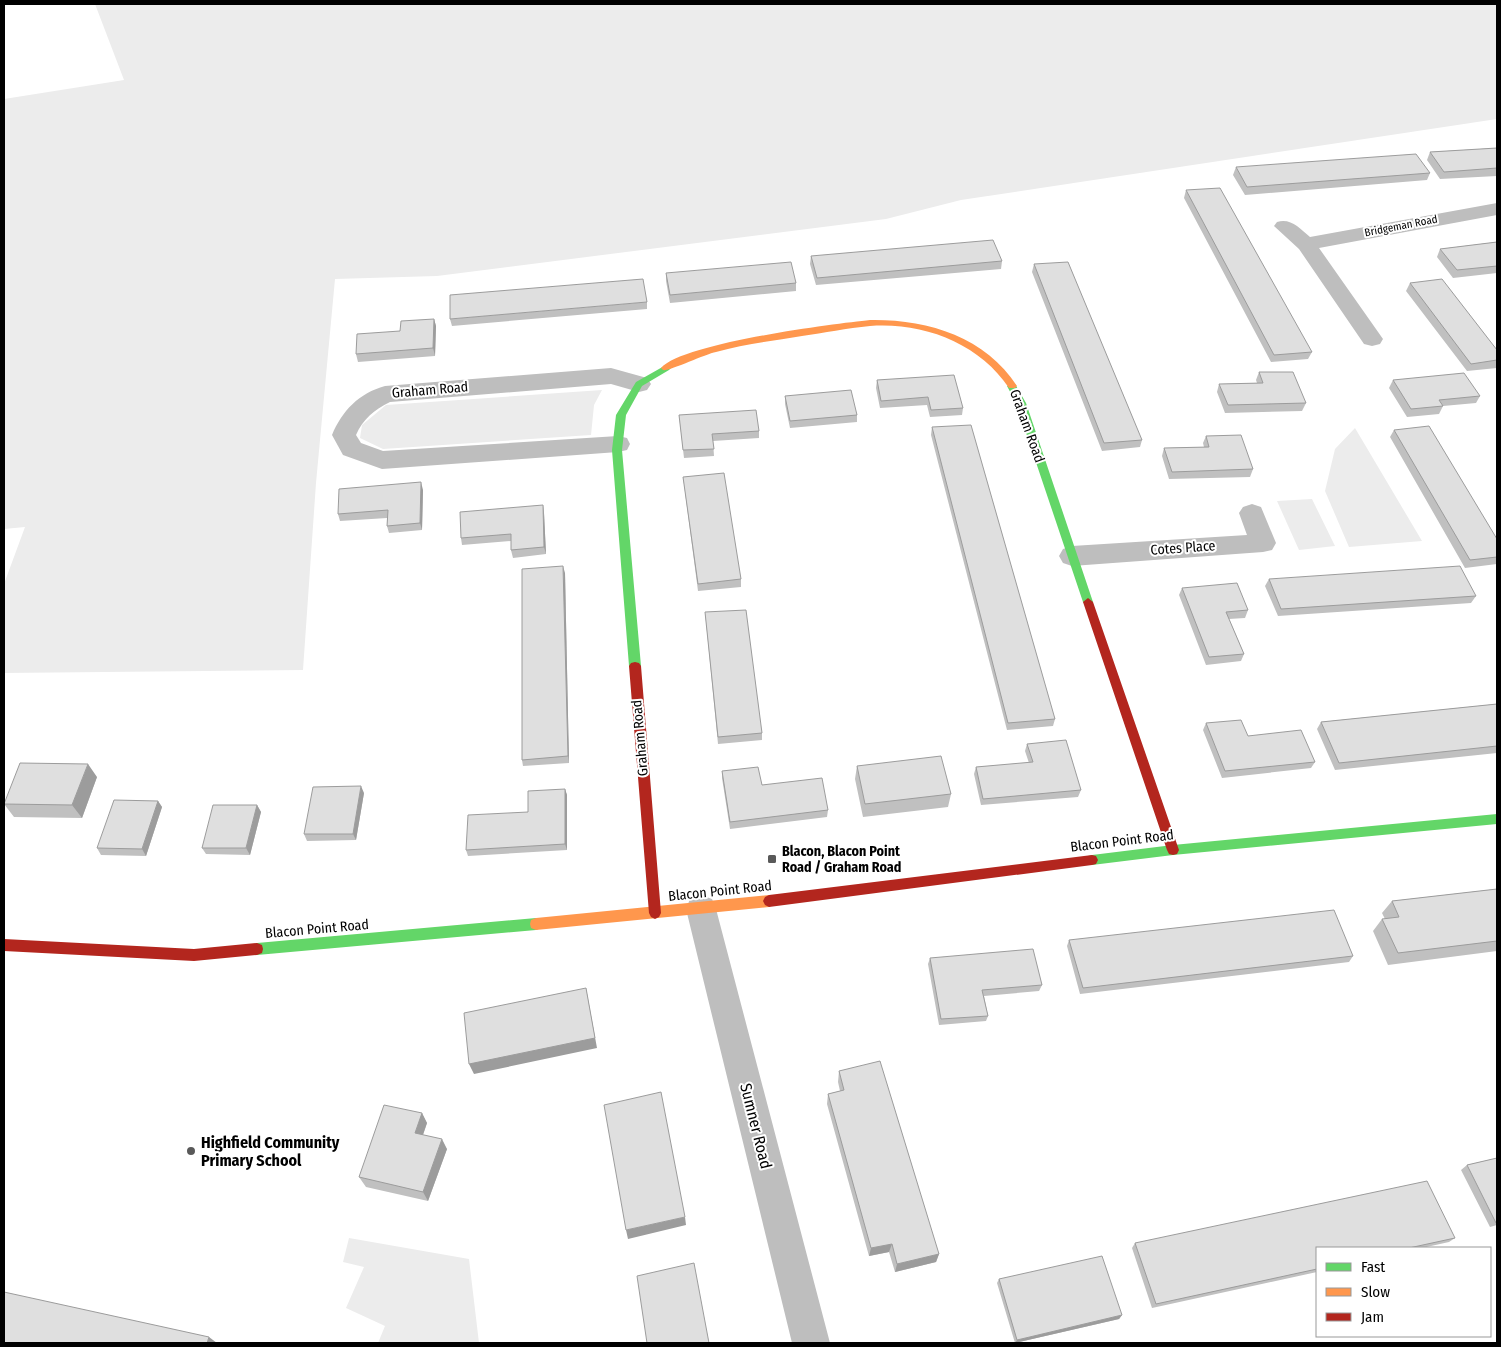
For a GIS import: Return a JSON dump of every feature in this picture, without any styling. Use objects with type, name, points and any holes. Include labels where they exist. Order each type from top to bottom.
[{"type":"street","name":"Bridgeman Road","points":[[1306,244],[1497,209]]},
{"type":"street","points":[[1284,226],[1306,244],[1372,338]]},
{"type":"street","name":"Graham Road","points":[[655,913],[618,444],[621,415],[639,384],[675,362],[712,348],[871,322],[908,325],[940,332],[975,348],[1006,373],[1021,402],[1173,850]]},
{"type":"street","name":"Graham Road","points":[[618,444],[382,460],[352,449],[344,434],[350,420],[365,404],[385,394],[611,376],[639,384]]},
{"type":"street","name":"Cotes Place","points":[[1072,556],[1263,543],[1252,513]]},
{"type":"street","name":"Blacon Point Road","points":[[4,945],[194,955],[701,909],[1173,850],[1497,819]]},
{"type":"street","name":"Sumner Road","points":[[701,909],[810,1343]]},
{"type":"shaded area","points":[[95,4],[1497,4],[1497,119],[961,200],[886,219],[437,276],[335,279],[316,483],[303,670],[4,673],[4,584],[25,527],[4,529],[4,99],[124,80]]},
{"type":"shaded area","points":[[602,390],[594,405],[591,435],[383,449],[360,438],[362,425],[386,405]]},
{"type":"shaded area","points":[[1355,428],[1422,541],[1349,547],[1325,491],[1335,449]]},
{"type":"shaded area","points":[[1312,499],[1335,546],[1299,550],[1277,501]]},
{"type":"shaded area","points":[[349,1238],[469,1259],[479,1343],[378,1343],[385,1326],[346,1308],[364,1267],[343,1262]]},
{"type":"building","points":[[1497,148],[1497,168],[1444,172],[1430,152]]},
{"type":"building","points":[[1416,154],[1430,173],[1247,187],[1236,167]]},
{"type":"building","points":[[1220,188],[1312,352],[1274,355],[1186,190]]},
{"type":"building","points":[[993,240],[1002,261],[817,278],[811,256]]},
{"type":"building","points":[[1497,242],[1497,266],[1457,270],[1440,249]]},
{"type":"building","points":[[791,262],[796,283],[670,295],[666,273]]},
{"type":"building","points":[[1068,262],[1142,440],[1104,443],[1034,264]]},
{"type":"building","points":[[643,279],[647,302],[450,319],[450,295]]},
{"type":"building","points":[[1442,279],[1497,350],[1497,360],[1471,364],[1410,283]]},
{"type":"building","points":[[434,319],[433,348],[356,354],[357,334],[400,331],[401,321]]},
{"type":"building","points":[[1259,372],[1293,372],[1306,403],[1228,405],[1219,384],[1263,383]]},
{"type":"building","points":[[1464,373],[1480,396],[1439,400],[1443,406],[1411,409],[1393,380]]},
{"type":"building","points":[[954,375],[963,408],[931,410],[928,397],[881,401],[877,380]]},
{"type":"building","points":[[851,390],[857,415],[790,421],[785,396]]},
{"type":"building","points":[[756,410],[759,431],[712,434],[714,449],[683,450],[679,415]]},
{"type":"building","points":[[971,425],[1055,719],[1008,723],[932,427]]},
{"type":"building","points":[[1429,426],[1497,539],[1497,557],[1470,560],[1394,430]]},
{"type":"building","points":[[1241,435],[1253,469],[1172,472],[1164,448],[1209,447],[1206,436]]},
{"type":"building","points":[[724,473],[741,579],[698,584],[683,477]]},
{"type":"building","points":[[421,482],[420,523],[387,526],[388,510],[338,514],[339,489]]},
{"type":"building","points":[[543,505],[544,547],[511,550],[511,534],[461,538],[460,512]]},
{"type":"building","points":[[563,566],[568,756],[522,760],[522,569]]},
{"type":"building","points":[[1460,566],[1476,596],[1281,609],[1269,579]]},
{"type":"building","points":[[1237,583],[1248,610],[1226,612],[1244,654],[1209,657],[1182,588]]},
{"type":"building","points":[[746,610],[762,733],[718,737],[705,612]]},
{"type":"building","points":[[1497,704],[1497,746],[1339,763],[1321,722]]},
{"type":"building","points":[[1241,720],[1248,736],[1301,730],[1315,762],[1225,771],[1206,723]]},
{"type":"building","points":[[1066,740],[1081,790],[983,799],[976,767],[1033,762],[1027,744]]},
{"type":"building","points":[[941,756],[951,794],[865,804],[857,766]]},
{"type":"building","points":[[20,763],[88,764],[72,805],[4,804]]},
{"type":"building","points":[[758,767],[762,785],[822,778],[828,810],[730,822],[722,771]]},
{"type":"building","points":[[361,786],[353,834],[304,834],[313,787]]},
{"type":"building","points":[[565,789],[565,844],[466,850],[468,815],[528,812],[528,791]]},
{"type":"building","points":[[114,800],[158,801],[142,849],[97,848]]},
{"type":"building","points":[[213,805],[257,805],[246,848],[202,848]]},
{"type":"building","points":[[1497,889],[1497,941],[1398,953],[1382,919],[1399,917],[1392,901]]},
{"type":"building","points":[[1334,910],[1353,956],[1083,988],[1069,940]]},
{"type":"building","points":[[1033,949],[1042,985],[982,990],[988,1016],[941,1019],[930,958]]},
{"type":"building","points":[[586,988],[595,1038],[469,1064],[464,1013]]},
{"type":"building","points":[[880,1061],[939,1254],[897,1264],[892,1244],[871,1248],[828,1094],[844,1090],[839,1071]]},
{"type":"building","points":[[661,1092],[685,1217],[626,1230],[604,1105]]},
{"type":"building","points":[[384,1105],[422,1113],[415,1133],[442,1139],[423,1192],[359,1177]]},
{"type":"building","points":[[1497,1158],[1497,1222],[1496,1223],[1467,1165]]},
{"type":"building","points":[[1427,1181],[1455,1238],[1414,1247],[1316,1247],[1316,1269],[1156,1304],[1135,1243]]},
{"type":"building","points":[[1102,1256],[1122,1315],[1017,1340],[999,1279]]},
{"type":"building","points":[[694,1263],[709,1343],[647,1343],[637,1276]]},
{"type":"building","points":[[4,1292],[209,1337],[207,1343],[4,1343]]},
{"type":"traffic: fast","points":[[635,666],[617,450],[621,415],[639,384],[666,368]]},
{"type":"traffic: fast","points":[[1012,386],[1021,403],[1088,602]]},
{"type":"traffic: fast","points":[[1092,860],[1173,850],[1497,819]]},
{"type":"traffic: fast","points":[[257,949],[536,924]]},
{"type":"traffic: slow","points":[[666,368],[693,355],[721,347],[847,326],[888,323],[929,329],[970,345],[1001,370],[1012,386]]},
{"type":"traffic: slow","points":[[536,924],[769,901]]},
{"type":"traffic: jam","points":[[1088,602],[1173,850]]},
{"type":"traffic: jam","points":[[635,666],[655,913]]},
{"type":"traffic: jam","points":[[769,901],[1092,860]]},
{"type":"traffic: jam","points":[[4,945],[194,955],[257,949]]},
{"type":"place","name":"Blacon, Blacon Point Road / Graham Road","points":[[772,859]]},
{"type":"place","name":"Highfield Community Primary School","points":[[191,1151]]}]
